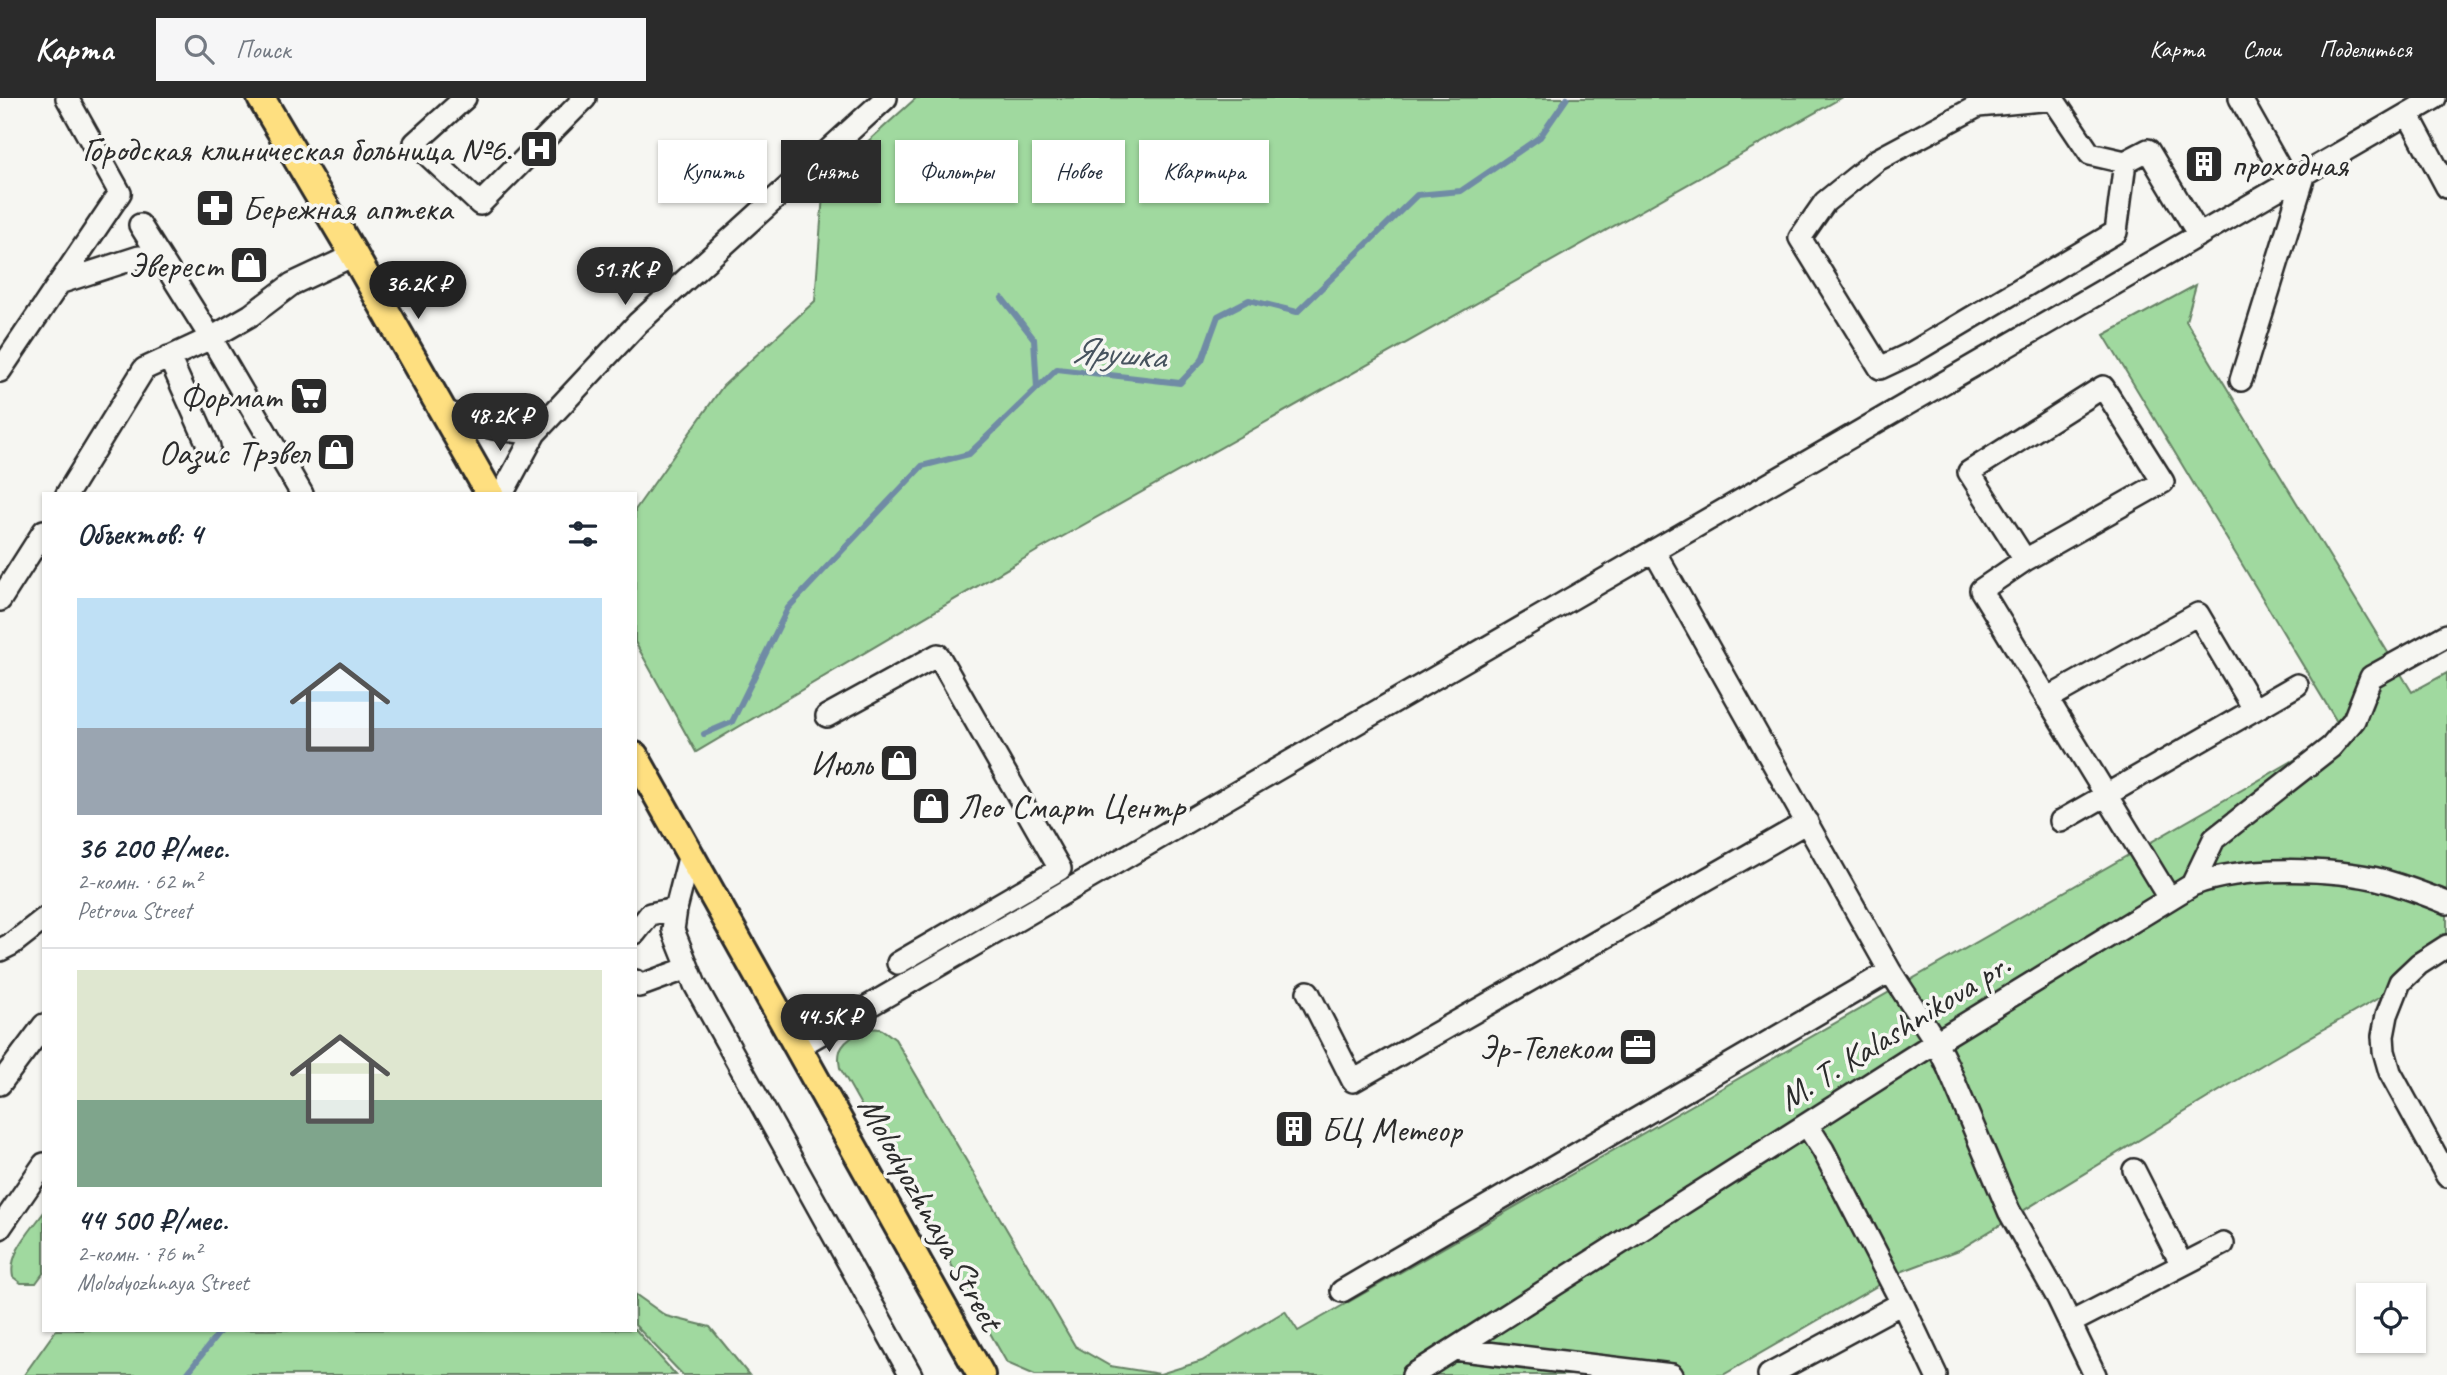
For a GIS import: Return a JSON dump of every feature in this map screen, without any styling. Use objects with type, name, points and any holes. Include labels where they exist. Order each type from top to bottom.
[{"type":"main road","points":[[261,98],[489,492]]},
{"type":"main road","name":"Molodyozhnaya Street","points":[[637,760],[981,1375]]},
{"type":"street","points":[[0,371],[120,193],[67,98]]},
{"type":"street","points":[[465,98],[415,143],[480,204],[585,98]]},
{"type":"street","points":[[503,492],[535,433],[638,323],[886,98]]},
{"type":"street","points":[[2239,98],[2297,178]]},
{"type":"street","points":[[798,1047],[2435,98]]},
{"type":"street","points":[[2125,162],[2116,232],[1912,353],[1880,368],[1800,238],[1825,202],[1877,160],[1978,106],[2053,99],[2090,154],[2125,162],[2148,150],[2199,235]]},
{"type":"street","points":[[2408,114],[2447,187]]},
{"type":"street","points":[[2241,380],[2297,178]]},
{"type":"street","points":[[140,225],[211,338],[301,492]]},
{"type":"street","points":[[68,492],[144,369],[211,338],[251,315],[292,284],[354,255]]},
{"type":"street","points":[[59,283],[139,257]]},
{"type":"street","points":[[169,357],[209,447]]},
{"type":"street","points":[[2025,560],[1969,472],[2103,387],[2163,482],[2025,560],[1981,590],[2169,898]]},
{"type":"street","points":[[441,409],[477,425],[500,431],[535,433]]},
{"type":"street","points":[[0,600],[42,534]]},
{"type":"street","points":[[1654,551],[1890,971],[1936,1042],[2009,1211],[2095,1375]]},
{"type":"street","points":[[2048,699],[2198,614],[2254,709]]},
{"type":"street","points":[[2192,884],[2214,839],[2331,747],[2354,720],[2371,677],[2447,635]]},
{"type":"street","points":[[827,716],[938,655],[1060,869],[898,962]]},
{"type":"street","points":[[2061,821],[2297,685]]},
{"type":"street","points":[[1308,992],[1353,1080],[1807,822]]},
{"type":"street","points":[[690,854],[673,930],[695,985],[911,1375]]},
{"type":"street","name":"M. T. Kalashnikova pr.","points":[[1413,1375],[1936,1042],[2192,884],[2233,874],[2331,873],[2384,881],[2447,902]]},
{"type":"street","points":[[637,930],[650,914],[676,909]]},
{"type":"street","points":[[0,950],[42,920]]},
{"type":"street","points":[[2447,946],[2419,964],[2400,982],[2387,1014],[2383,1036],[2390,1072],[2447,1176]]},
{"type":"street","points":[[637,984],[639,986],[688,968]]},
{"type":"street","points":[[1342,1292],[1890,971]]},
{"type":"street","points":[[0,1084],[42,1028]]},
{"type":"street","points":[[1807,1125],[1823,1150],[1902,1303],[1936,1375]]},
{"type":"street","points":[[0,1228],[42,1167]]},
{"type":"street","points":[[2134,1170],[2182,1265]]},
{"type":"street","points":[[2070,1323],[2223,1244]]},
{"type":"street","points":[[1769,1375],[1902,1303]]},
{"type":"street","points":[[1454,1349],[1604,1370],[1672,1375]]},
{"type":"green space","points":[[916,98],[1841,98],[1037,551],[696,752],[637,646],[637,507],[723,386],[815,301],[822,203],[881,203],[881,140],[869,140]]},
{"type":"green space","points":[[2196,285],[2186,321],[2412,692],[2447,673],[2447,959],[2270,1060],[1959,1250],[1903,1271],[1723,1375],[1035,1375],[1007,1363],[840,1068],[839,1055],[843,1046],[863,1031],[880,1029],[895,1039],[1075,1346],[1110,1366],[1160,1374],[1202,1361],[1285,1311],[1298,1331],[2343,732],[2104,335]]},
{"type":"green space","points":[[42,1215],[42,1275],[36,1283],[21,1283],[13,1277],[12,1268],[21,1243]]},
{"type":"green space","points":[[637,1295],[666,1316],[710,1327],[749,1375],[683,1375],[637,1327]]},
{"type":"green space","points":[[637,1331],[676,1375],[24,1375],[55,1332]]},
{"type":"waterway","name":"Ярушка","points":[[704,734],[732,722],[788,608],[922,466],[969,454],[1057,369],[1180,383],[1202,360],[1218,316],[1249,300],[1297,312],[1417,195],[1461,191],[1540,137],[1567,98]]},
{"type":"waterway","points":[[1002,298],[1034,339],[1037,388]]},
{"type":"waterway","name":"Ярушка","points":[[186,1375],[219,1332]]},
{"type":"place","name":"Городская клиническая больница №6.","points":[[539,149]]},
{"type":"place","name":"проходная","points":[[2204,164]]},
{"type":"place","name":"Бережная аптека","points":[[215,208]]},
{"type":"place","name":"Эверест","points":[[249,265]]},
{"type":"place","name":"Формат","points":[[309,396]]},
{"type":"place","name":"Оазис Трэвел","points":[[336,452]]},
{"type":"place","name":"Июль","points":[[899,763]]},
{"type":"place","name":"Лео Смарт Центр","points":[[931,806]]},
{"type":"place","name":"Эр-Телеком","points":[[1638,1047]]},
{"type":"place","name":"БЦ Метеор","points":[[1294,1129]]}]
